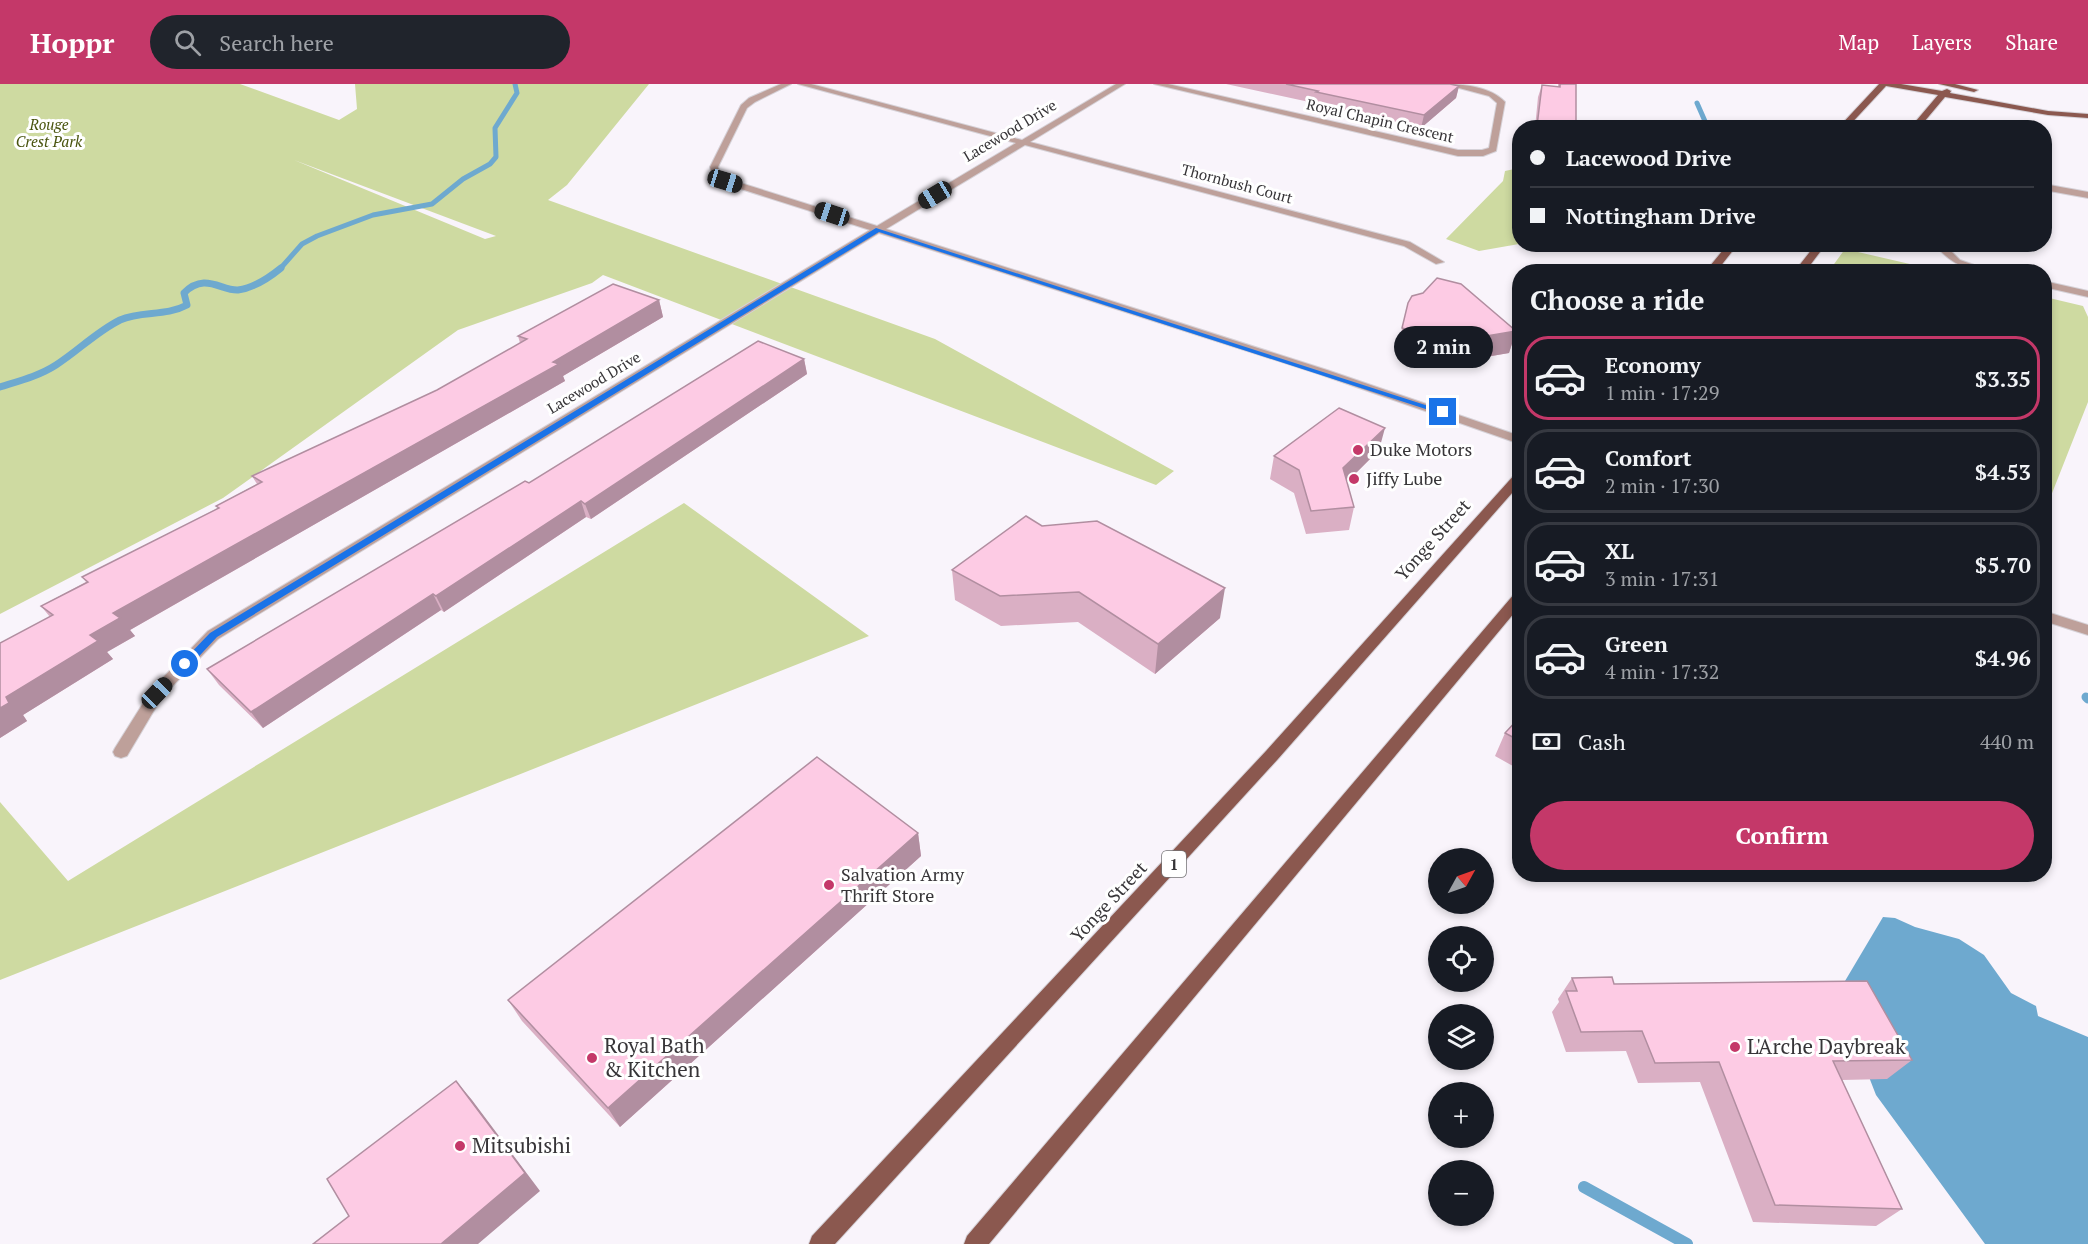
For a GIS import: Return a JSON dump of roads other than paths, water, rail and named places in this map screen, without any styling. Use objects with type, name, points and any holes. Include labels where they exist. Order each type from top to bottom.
[{"type":"main road","points":[[1849,120],[1883,84]]},
{"type":"main road","points":[[1888,84],[2048,113],[2085,115]]},
{"type":"main road","points":[[1920,120],[1949,85],[1979,90]]},
{"type":"main road","points":[[2053,104],[2085,115]]},
{"type":"main road","points":[[1717,264],[1727,252]]},
{"type":"main road","points":[[1806,264],[1815,252]]},
{"type":"main road","name":"Yonge Street","points":[[820,1244],[1265,764],[1512,485]]},
{"type":"main road","points":[[975,1244],[1512,606]]},
{"type":"street","points":[[787,84],[752,100],[744,107],[714,167],[716,175],[725,181],[1393,394],[1512,437]]},
{"type":"street","name":"Thornbush Court","points":[[802,84],[1407,244],[1439,262]]},
{"type":"street","name":"Lacewood Drive","points":[[121,752],[157,693],[213,635],[1121,84]]},
{"type":"street","name":"Royal Chapin Crescent","points":[[1158,84],[1458,153],[1483,153],[1493,149],[1501,102],[1492,94],[1448,84]]},
{"type":"street","points":[[2052,188],[2088,195]]},
{"type":"street","points":[[1946,252],[1957,262],[1963,264]]},
{"type":"street","points":[[2052,286],[2088,294]]},
{"type":"street","points":[[2052,619],[2088,630]]},
{"type":"water","points":[[1883,917],[1895,918],[1915,927],[1959,939],[1984,955],[2011,993],[2036,1006],[2038,1016],[2088,1037],[2088,1244],[1985,1244],[1876,1095],[1869,1077],[1845,981]]},
{"type":"waterway","points":[[280,269],[302,244],[317,236],[373,215],[432,204],[463,179],[490,164],[496,157],[495,128],[517,93],[515,84]]},
{"type":"waterway","points":[[1697,103],[1704,120]]},
{"type":"waterway","points":[[0,387],[49,369],[120,320],[179,309],[187,305],[184,293],[199,284],[212,284],[232,290],[244,289],[261,282],[280,269]]},
{"type":"waterway","points":[[1584,1187],[1687,1244]]},
{"type":"place","name":"Duke Motors","points":[[1358,450]]},
{"type":"place","name":"Jiffy Lube","points":[[1354,479]]},
{"type":"place","name":"Salvation Army Thrift Store","points":[[829,885]]},
{"type":"place","name":"L'Arche Daybreak","points":[[1735,1047]]},
{"type":"place","name":"Royal Bath & Kitchen","points":[[592,1058]]},
{"type":"place","name":"Mitsubishi","points":[[460,1146]]},
{"type":"park label","name":"Rouge Crest Park","points":[[49,134]]}]
